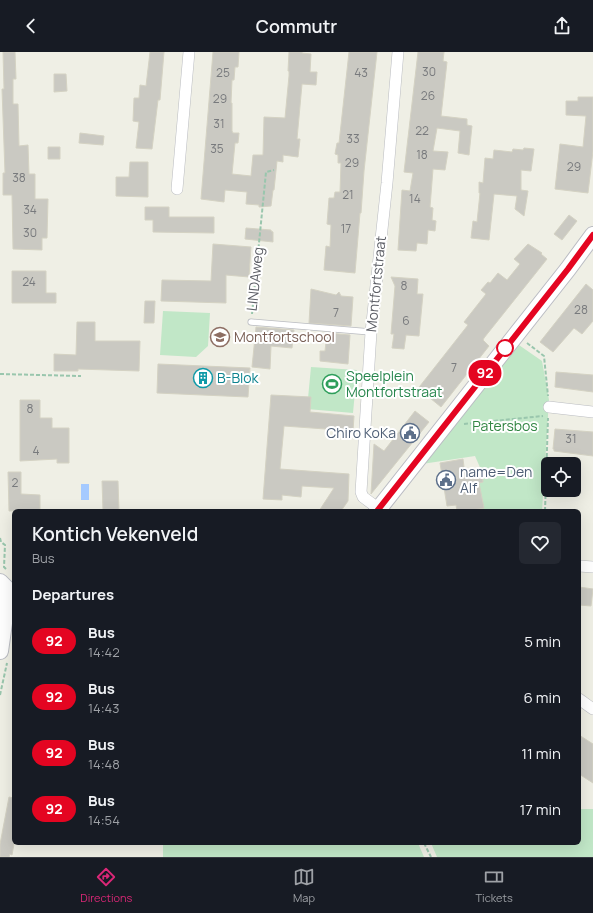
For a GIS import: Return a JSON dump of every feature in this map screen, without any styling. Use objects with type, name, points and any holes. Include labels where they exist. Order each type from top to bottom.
[{"type":"street","points":[[177,189],[190,52]]},
{"type":"street","name":"Montfortstraat","points":[[377,509],[364,497],[361,492],[371,332],[387,183],[398,52]]},
{"type":"street","points":[[379,509],[443,426],[590,244]]},
{"type":"street","points":[[549,407],[593,412]]},
{"type":"street","points":[[581,566],[593,567]]},
{"type":"street","points":[[0,651],[7,601],[7,581]]},
{"type":"street","points":[[581,701],[593,708]]},
{"type":"lane","name":"LINDAweg","points":[[251,322],[371,332]]},
{"type":"path","name":"LINDAweg","points":[[251,322],[266,172],[274,170]]},
{"type":"path","points":[[0,374],[81,376]]},
{"type":"path","points":[[443,426],[544,416],[549,407]]},
{"type":"path","points":[[0,538],[1,542],[5,545],[4,567],[7,581]]},
{"type":"path","points":[[425,845],[431,857]]},
{"type":"green space","points":[[163,311],[210,313],[208,346],[196,357],[160,355]]},
{"type":"green space","name":"Patersbos","points":[[516,343],[542,361],[549,400],[545,457],[541,457],[542,509],[470,509],[468,485],[483,482],[482,472],[475,456],[422,464]]},
{"type":"green space","name":"Speelplein Montfortstraat","points":[[311,367],[357,370],[353,413],[307,409]]},
{"type":"green space","points":[[581,809],[593,809],[593,857],[437,857],[432,845],[581,845]]},
{"type":"green space","points":[[163,845],[419,845],[424,857],[163,857]]},
{"type":"water","points":[[81,484],[89,484],[89,500],[81,500]]},
{"type":"building","points":[[3,52],[15,52],[16,79],[13,79],[13,104],[18,104],[19,146],[28,145],[29,174],[35,174],[35,199],[48,199],[47,238],[42,238],[42,250],[13,249],[12,195],[3,195],[3,173],[5,173],[2,89],[4,89]]},
{"type":"building","points":[[150,52],[164,52],[160,100],[158,100],[152,149],[136,148],[139,122],[133,121],[134,98],[139,98],[140,85],[146,86]]},
{"type":"building","points":[[213,52],[239,52],[238,67],[235,67],[234,80],[232,80],[232,131],[233,133],[239,133],[238,143],[235,143],[232,174],[251,176],[253,155],[263,155],[264,117],[285,118],[289,76],[289,52],[311,54],[310,72],[317,72],[316,85],[302,84],[297,139],[300,139],[298,157],[283,155],[283,162],[277,161],[271,206],[259,207],[259,205],[246,204],[247,192],[225,190],[224,202],[201,199]]},
{"type":"building","points":[[349,52],[377,52],[355,273],[324,270],[326,246],[330,247],[331,225],[327,224],[329,198],[334,198],[335,192],[340,192],[341,163],[338,163],[338,155],[335,154],[337,143],[339,143]]},
{"type":"building","points":[[418,52],[444,52],[443,61],[447,62],[441,116],[467,119],[467,125],[472,126],[469,155],[458,153],[460,131],[437,128],[433,151],[448,152],[445,170],[433,169],[430,207],[433,208],[432,220],[436,221],[435,231],[428,230],[427,244],[417,243],[416,251],[398,250],[402,190],[410,191],[413,173],[404,172]]},
{"type":"building","points":[[54,74],[66,74],[67,91],[54,92]]},
{"type":"building","points":[[578,97],[593,97],[593,151],[588,193],[555,189],[560,144],[583,147],[586,116],[566,115],[566,101],[578,101]]},
{"type":"building","points":[[80,133],[104,136],[103,145],[79,143]]},
{"type":"building","points":[[48,147],[60,147],[60,159],[48,159]]},
{"type":"building","points":[[524,148],[534,149],[531,171],[521,170],[521,190],[528,191],[524,216],[515,209],[517,196],[494,194],[489,240],[471,238],[473,221],[477,222],[480,193],[479,182],[483,183],[485,158],[493,159],[494,150],[512,152],[513,149],[523,150]]},
{"type":"building","points":[[130,162],[148,162],[148,197],[116,196],[116,177],[129,177]]},
{"type":"building","points":[[145,207],[169,207],[169,217],[214,217],[214,233],[153,232],[153,220],[145,220]]},
{"type":"building","points":[[569,215],[577,221],[562,240],[554,234]]},
{"type":"building","points":[[246,228],[271,230],[273,232],[273,242],[245,239]]},
{"type":"building","points":[[213,244],[251,247],[249,277],[226,275],[226,303],[161,301],[162,280],[211,281]]},
{"type":"building","points":[[528,244],[542,253],[541,254],[547,259],[484,338],[483,340],[489,346],[441,407],[419,389],[420,386],[468,325],[464,322],[486,294],[481,290],[488,282],[490,283],[498,273],[507,280],[520,264],[514,259]]},
{"type":"building","points":[[12,271],[46,271],[46,293],[56,293],[56,303],[12,303]]},
{"type":"building","points":[[391,277],[418,279],[417,294],[423,294],[419,336],[406,335],[404,349],[392,348],[394,334],[391,334],[395,286]]},
{"type":"building","points":[[586,284],[593,290],[593,321],[582,334],[574,328],[553,352],[540,342]]},
{"type":"building","points":[[311,289],[336,295],[339,292],[341,296],[353,297],[351,326],[309,323]]},
{"type":"building","points":[[145,301],[155,301],[154,323],[144,323]]},
{"type":"building","points":[[77,322],[95,322],[95,341],[140,341],[139,371],[78,369],[78,371],[54,371],[54,354],[76,355]]},
{"type":"building","points":[[256,327],[294,330],[292,348],[271,346],[270,369],[252,367]]},
{"type":"building","points":[[327,333],[350,335],[348,364],[320,361],[320,351],[325,351]]},
{"type":"building","name":"B-Blok","points":[[158,364],[250,368],[248,397],[157,393]]},
{"type":"building","points":[[556,372],[593,375],[593,392],[555,387]]},
{"type":"building","points":[[271,395],[311,397],[310,412],[354,416],[353,431],[284,426],[280,469],[349,474],[348,501],[342,509],[320,509],[334,488],[302,486],[301,497],[282,495],[282,500],[263,499]]},
{"type":"building","points":[[20,400],[40,400],[40,418],[52,418],[52,428],[69,428],[69,463],[57,463],[57,459],[20,461]]},
{"type":"building","points":[[415,411],[429,422],[371,494],[374,444],[384,451]]},
{"type":"building","points":[[555,429],[593,432],[593,456],[554,451]]},
{"type":"building","points":[[463,459],[465,475],[482,472],[483,482],[479,483],[484,508],[457,509],[456,505],[447,506],[440,463]]},
{"type":"building","points":[[8,472],[21,472],[21,494],[40,495],[40,509],[12,509],[12,511],[9,511]]},
{"type":"building","points":[[102,481],[118,481],[119,509],[103,509]]},
{"type":"building","points":[[581,587],[593,589],[591,606],[581,605]]},
{"type":"building","points":[[581,736],[593,744],[593,783],[581,775]]},
{"type":"building","points":[[9,797],[12,798],[12,845],[14,845],[12,855],[10,854],[9,857],[0,857],[0,844]]},
{"type":"bus line","name":"92","points":[[379,509],[568,269],[593,235]]},
{"type":"place","name":"Montfortschool","points":[[220,337]]},
{"type":"place","name":"B-Blok","points":[[203,378]]},
{"type":"place","name":"Speelplein Montfortstraat","points":[[332,384]]},
{"type":"place","name":"Chiro KoKa","points":[[410,433]]},
{"type":"place","name":"name=Den Alf","points":[[446,480]]}]
